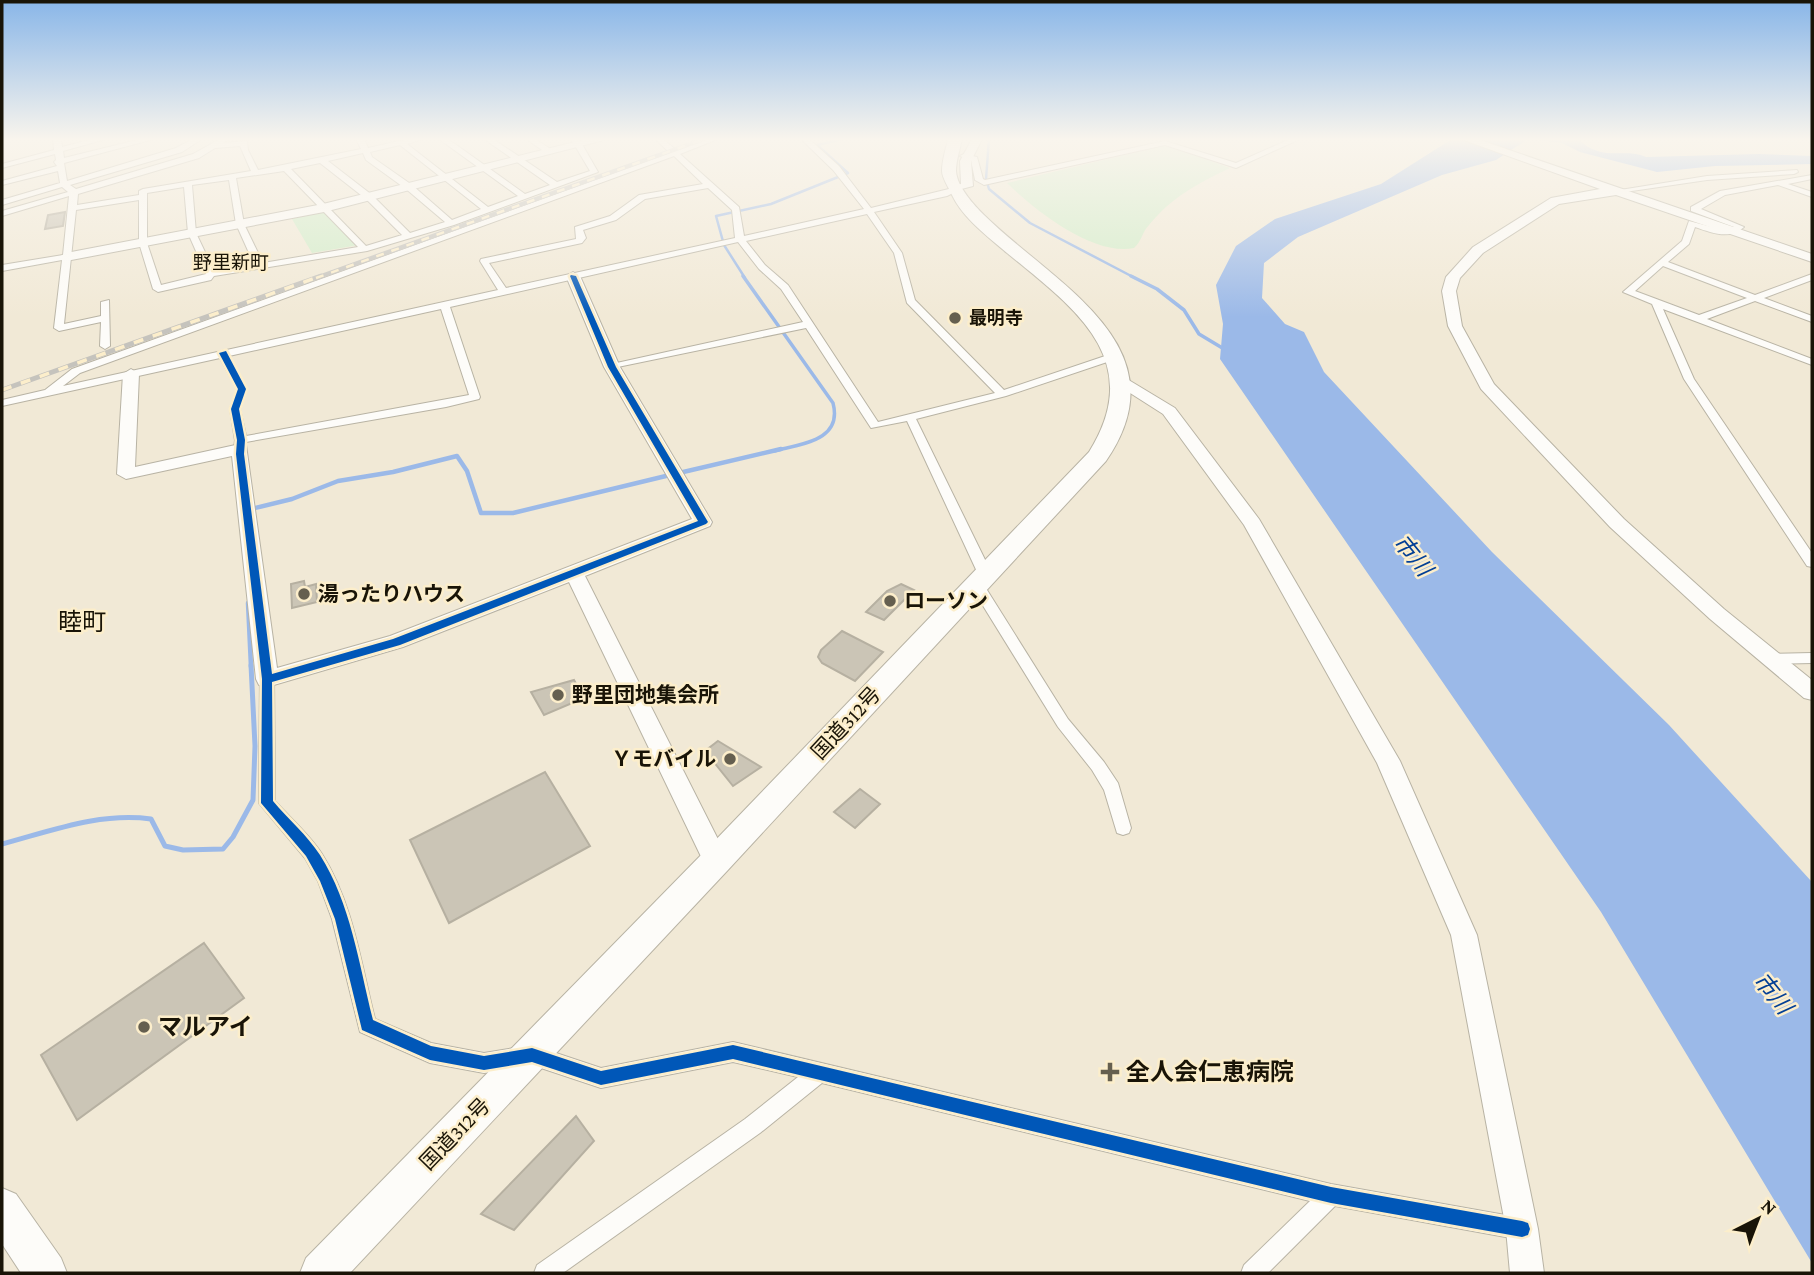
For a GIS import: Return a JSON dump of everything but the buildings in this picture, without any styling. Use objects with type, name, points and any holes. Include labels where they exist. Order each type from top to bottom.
[{"type":"highway","points":[[961,198],[976,217],[1094,319],[1107,336],[1119,369]]},
{"type":"highway","name":"国道312号","points":[[321,1273],[716,861],[1098,456],[1119,417],[1119,369]]},
{"type":"highway","points":[[2,1208],[46,1273]]},
{"type":"street","points":[[2,214],[53,198]]},
{"type":"street","points":[[73,198],[59,328],[105,318]]},
{"type":"street","points":[[71,208],[132,198]]},
{"type":"street","points":[[142,198],[143,243],[158,289],[208,278],[211,274],[364,249],[520,198]]},
{"type":"street","points":[[189,198],[192,233],[211,274]]},
{"type":"street","points":[[236,198],[240,224],[259,265]]},
{"type":"street","points":[[315,198],[364,249]]},
{"type":"street","points":[[2,268],[143,243],[363,198]]},
{"type":"street","points":[[370,198],[408,236]]},
{"type":"street","points":[[422,198],[451,223]]},
{"type":"street","points":[[473,198],[488,210]]},
{"type":"street","points":[[49,391],[76,371],[550,198]]},
{"type":"street","points":[[503,291],[484,261],[579,241],[582,238],[578,229],[613,218],[640,198]]},
{"type":"street","points":[[724,198],[736,209],[740,239],[762,267],[785,287],[875,426],[1002,394],[1119,369],[1169,411],[1252,523],[1388,761],[1464,935],[1522,1228],[1527,1273]]},
{"type":"street","points":[[860,198],[901,260],[910,301],[1002,394]]},
{"type":"street","points":[[2,402],[923,198]]},
{"type":"street","points":[[1565,198],[1555,201],[1478,250],[1453,277],[1449,291],[1455,326],[1487,386],[1617,523],[1717,614],[1812,692]]},
{"type":"street","points":[[1640,198],[1812,258]]},
{"type":"street","points":[[1713,198],[1694,209],[1740,227],[1735,232],[1721,233],[1692,223],[1686,242],[1628,292],[1812,362]]},
{"type":"street","points":[[1662,263],[1812,319]]},
{"type":"street","points":[[267,679],[396,642],[703,522],[612,367],[573,276]]},
{"type":"street","points":[[1698,319],[1812,277]]},
{"type":"street","points":[[105,346],[106,302]]},
{"type":"street","points":[[1656,303],[1689,379],[1812,563]]},
{"type":"street","points":[[131,374],[126,474],[324,424],[371,419],[475,397],[444,304]]},
{"type":"street","points":[[612,367],[809,324]]},
{"type":"street","points":[[223,353],[242,389],[236,409],[267,679],[267,803],[314,858],[329,885],[343,927],[367,1025],[430,1054],[484,1063],[531,1055],[601,1079],[733,1052],[1331,1195],[1522,1228]]},
{"type":"street","points":[[911,419],[981,580],[1063,723],[1112,788],[1123,828]]},
{"type":"street","points":[[573,571],[716,861]]},
{"type":"street","points":[[1771,659],[1812,658]]},
{"type":"street","points":[[545,1273],[603,1229],[774,1111],[819,1073]]},
{"type":"street","points":[[1252,1273],[1331,1195]]},
{"type":"green space","points":[[1025,198],[1175,198],[1147,228],[1134,248],[1118,249],[1083,238]]},
{"type":"green space","points":[[325,213],[359,245],[312,253],[292,219]]},
{"type":"water","name":"市川","points":[[1337,198],[1387,198],[1298,237],[1264,263],[1262,298],[1285,324],[1304,332],[1324,372],[1492,552],[1669,725],[1812,882],[1812,1263],[1601,912],[1220,359],[1223,324],[1216,285],[1236,246],[1275,219]]},
{"type":"waterway","points":[[745,278],[724,245],[716,216],[785,198]]},
{"type":"waterway","points":[[1000,198],[1030,223],[1135,278]]},
{"type":"waterway","points":[[743,276],[833,403],[832,426],[826,433],[807,443],[774,451]]},
{"type":"waterway","points":[[1131,276],[1135,278]]},
{"type":"waterway","points":[[1135,278],[1157,289],[1184,310],[1199,334],[1224,349]]},
{"type":"waterway","points":[[679,473],[781,449]]},
{"type":"waterway","points":[[251,509],[292,499],[338,481],[393,472],[457,456],[467,471],[481,513],[513,513],[670,475]]},
{"type":"waterway","points":[[248,603],[251,667]]},
{"type":"waterway","points":[[2,844],[94,820],[132,818],[151,819],[165,846],[183,850],[223,849],[233,837],[253,800],[255,746],[251,665]]},
{"type":"railway","points":[[316,278],[538,198]]},
{"type":"railway","points":[[2,390],[321,276]]},
{"type":"cycle path","points":[[223,353],[242,389],[235,409],[241,440],[240,454],[267,679],[396,642],[703,522],[612,367],[573,276]]},
{"type":"cycle path","points":[[267,679],[267,803],[311,853],[326,879],[347,940],[367,1025],[430,1053],[484,1063],[532,1055],[601,1078],[733,1052],[1331,1195],[1522,1229]]},
{"type":"place","name":"最明寺","points":[[955,318]]},
{"type":"place","name":"湯ったりハウス","points":[[304,594]]},
{"type":"place","name":"ローソン","points":[[890,601]]},
{"type":"place","name":"野里団地集会所","points":[[558,695]]},
{"type":"place","name":"Ｙモバイル","points":[[730,759]]},
{"type":"place","name":"マルアイ","points":[[144,1027]]},
{"type":"place","name":"全人会仁恵病院","points":[[1110,1072]]},
{"type":"district","name":"野里新町","points":[[231,262]]},
{"type":"district","name":"睦町","points":[[82,622]]}]
